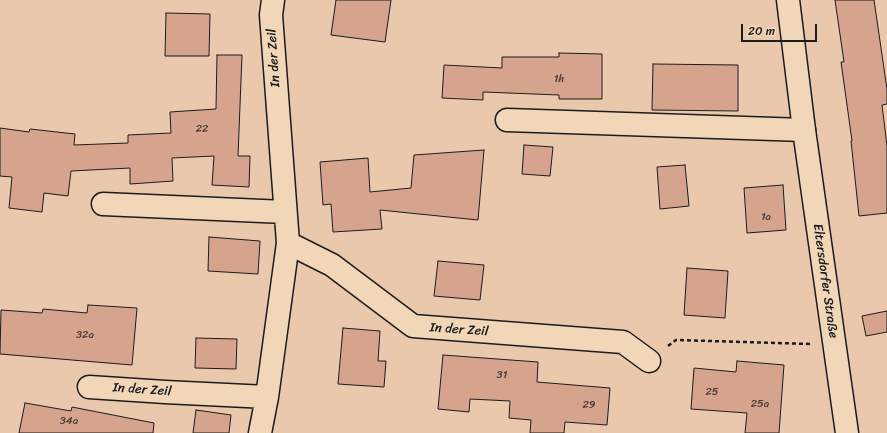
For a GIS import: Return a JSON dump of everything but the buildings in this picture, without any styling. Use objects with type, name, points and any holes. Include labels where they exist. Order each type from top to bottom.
[{"type":"street","name":"In der Zeil","points":[[260,433],[267,397],[288,243],[271,15],[273,0]]},
{"type":"street","name":"Eltersdorfer Straße","points":[[788,0],[804,130],[847,433]]},
{"type":"street","points":[[508,120],[804,130]]},
{"type":"street","points":[[103,204],[285,212]]},
{"type":"street","name":"In der Zeil","points":[[288,243],[332,265],[413,326],[623,342],[649,361]]},
{"type":"street","name":"In der Zeil","points":[[89,387],[267,397]]},
{"type":"path","points":[[649,361],[676,340],[835,345]]}]
